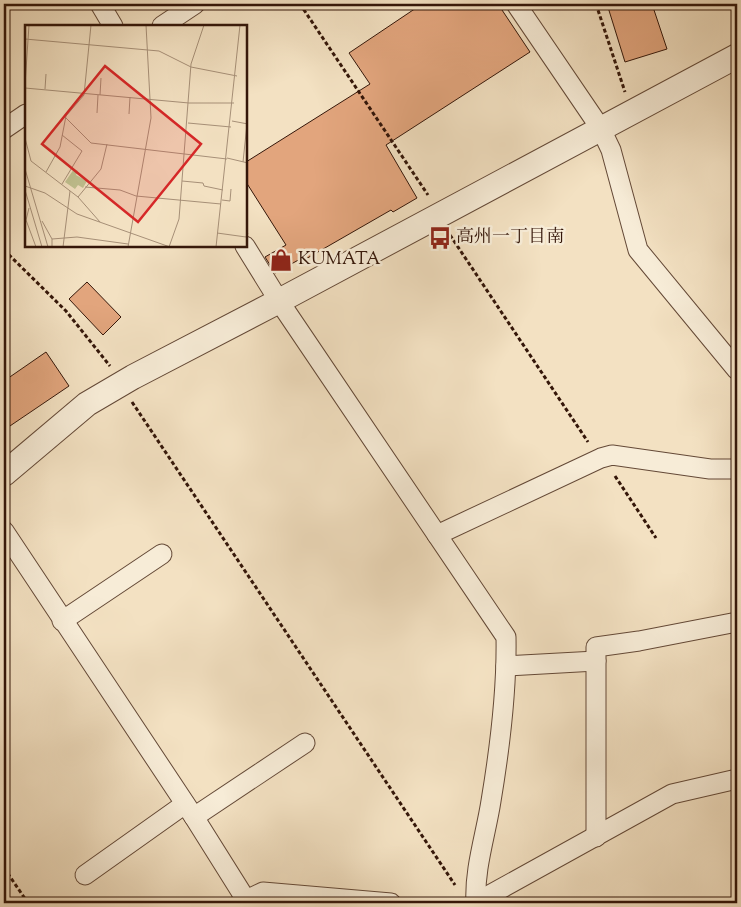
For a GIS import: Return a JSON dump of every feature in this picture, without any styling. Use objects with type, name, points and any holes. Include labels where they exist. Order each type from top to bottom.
[{"type":"street","points":[[100,4],[112,25]]},
{"type":"street","points":[[164,25],[195,4]]},
{"type":"street","points":[[516,4],[601,129],[611,150],[638,250],[737,370]]},
{"type":"street","points":[[4,474],[87,404],[134,377],[279,301],[445,224],[601,129],[737,56]]},
{"type":"street","points":[[4,129],[25,115]]},
{"type":"street","points":[[246,248],[279,301],[506,637],[506,666],[501,731],[494,783],[475,886],[476,903],[672,794],[737,779]]},
{"type":"street","points":[[437,535],[601,458],[612,455],[710,469],[737,469]]},
{"type":"street","points":[[4,531],[190,811],[244,902],[263,892],[391,903]]},
{"type":"street","points":[[62,620],[162,554]]},
{"type":"street","points":[[596,837],[596,647],[639,641],[737,622]]},
{"type":"street","points":[[506,666],[596,661]]},
{"type":"street","points":[[84,875],[305,743]]},
{"type":"path","points":[[300,4],[593,449],[608,467],[656,538]]},
{"type":"path","points":[[596,4],[626,96]]},
{"type":"path","points":[[4,250],[66,311],[114,373]]},
{"type":"path","points":[[128,397],[458,890]]},
{"type":"path","points":[[4,868],[28,903]]},
{"type":"building","points":[[422,4],[498,4],[530,52],[386,145],[417,198],[393,212],[391,210],[304,260],[302,258],[275,273],[265,257],[286,245],[248,185],[248,161],[370,84],[349,53]]},
{"type":"building","points":[[607,4],[652,4],[667,49],[625,62]]},
{"type":"building","points":[[87,282],[121,317],[103,335],[69,299]]},
{"type":"building","points":[[46,352],[69,386],[4,430],[4,381]]},
{"type":"place","name":"高州一丁目南","points":[[440,238]]},
{"type":"place","name":"KUMATA","points":[[281,260]]}]
